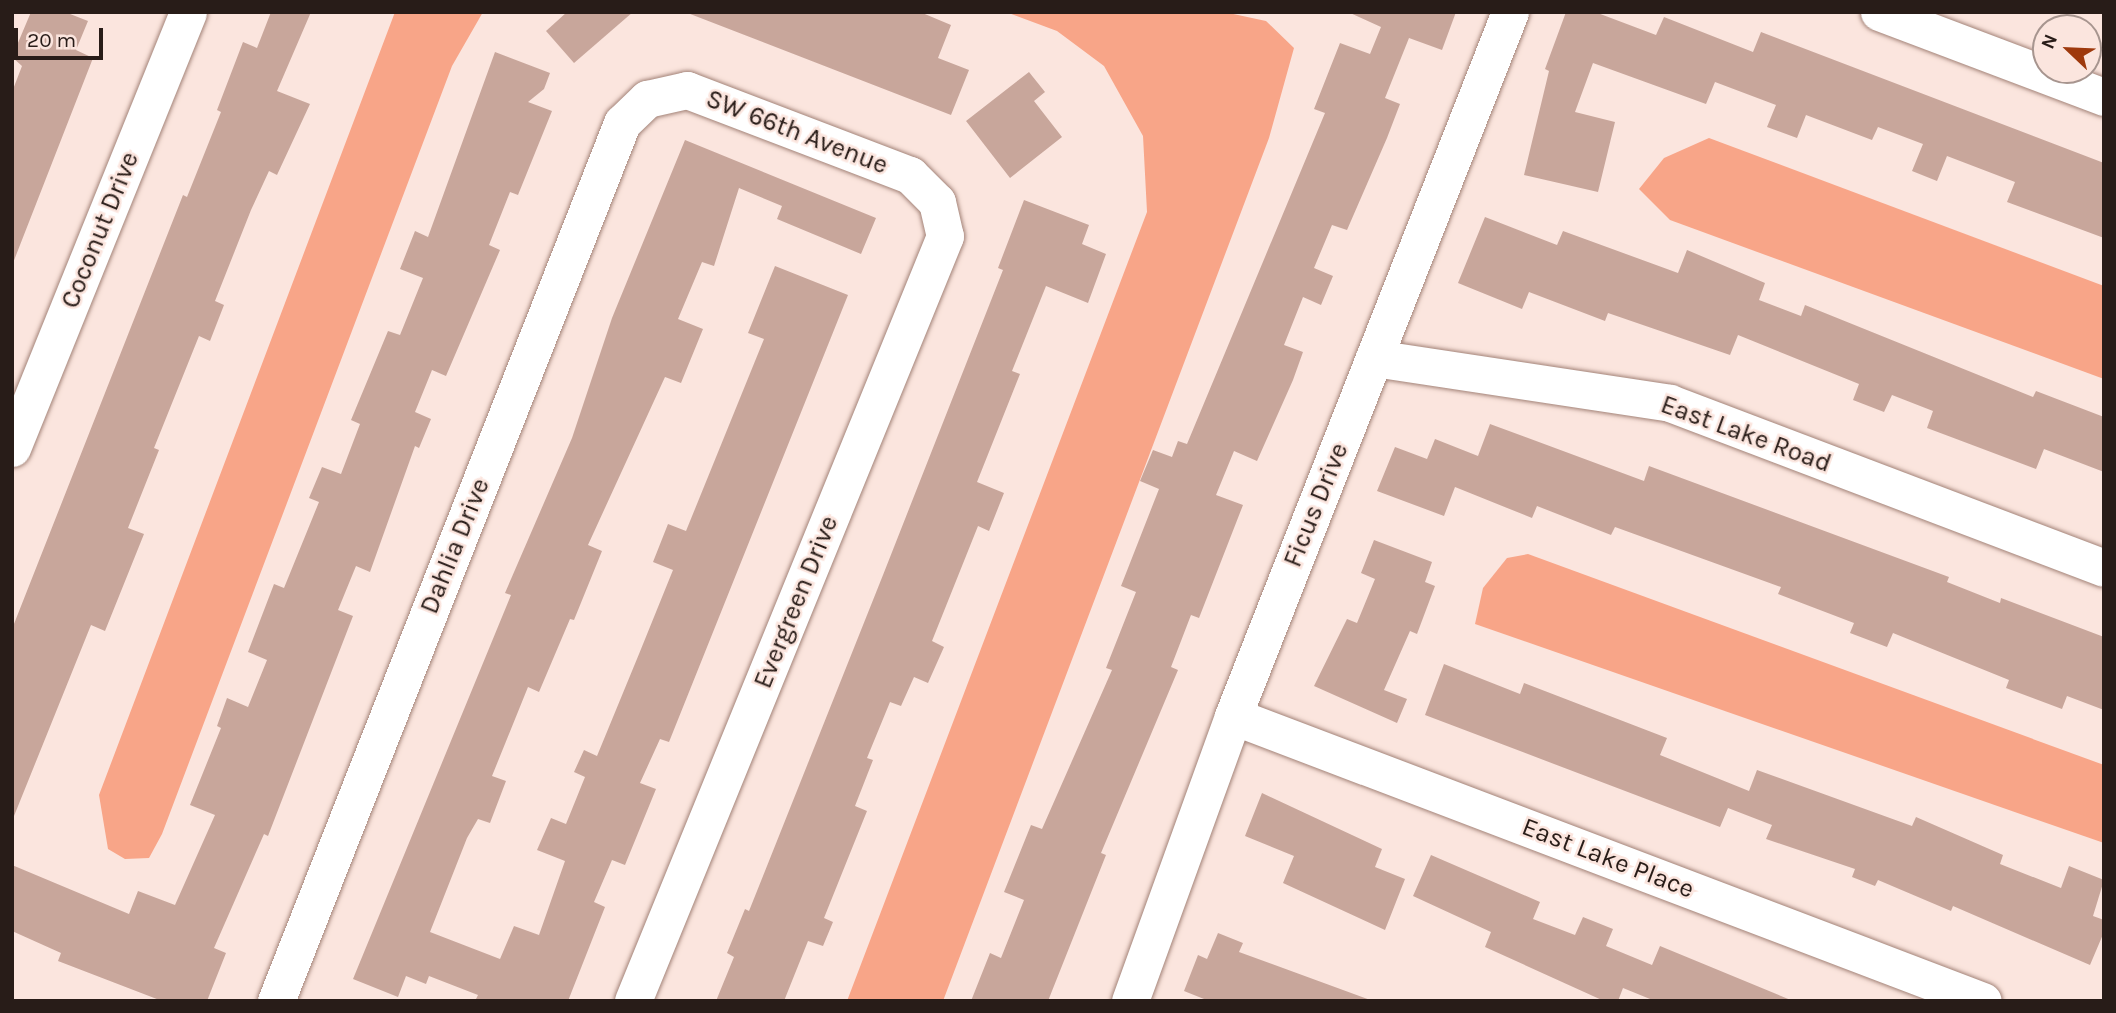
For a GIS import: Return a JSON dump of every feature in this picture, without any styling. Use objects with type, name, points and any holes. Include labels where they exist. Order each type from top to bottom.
[{"type":"street","name":"Coconut Drive","points":[[12,448],[188,12]]},
{"type":"street","name":"Ficus Drive","points":[[1130,1001],[1233,716],[1510,12]]},
{"type":"street","points":[[1879,12],[2104,97]]},
{"type":"street","name":"SW 66th Avenue","points":[[647,99],[687,90],[910,176],[937,202]]},
{"type":"street","name":"Dahlia Drive","points":[[276,1001],[622,123],[647,99]]},
{"type":"street","name":"Evergreen Drive","points":[[633,1001],[945,236],[937,202]]},
{"type":"street","name":"East Lake Road","points":[[1374,358],[1670,402],[2104,568]]},
{"type":"street","name":"East Lake Place","points":[[1233,716],[1983,1001]]},
{"type":"shaded area","points":[[395,12],[483,12],[452,66],[162,834],[149,858],[125,859],[108,849],[99,795]]},
{"type":"shaded area","points":[[1006,12],[1224,12],[1266,21],[1294,48],[1269,138],[943,1001],[847,1001],[1147,212],[1143,136],[1104,66],[1057,31]]},
{"type":"shaded area","points":[[1709,138],[2104,286],[2104,379],[1670,220],[1639,189],[1664,158]]},
{"type":"shaded area","points":[[1528,554],[2104,765],[2104,843],[1475,624],[1483,588],[1507,558]]},
{"type":"building","points":[[31,12],[65,12],[88,21],[76,50],[93,58],[13,263],[12,92],[22,66],[12,57]]},
{"type":"building","points":[[271,12],[311,12],[277,91],[310,104],[277,175],[269,171],[251,210],[215,301],[224,305],[210,341],[199,336],[154,448],[159,450],[128,528],[144,534],[105,631],[91,625],[12,821],[12,629],[183,195],[187,197],[221,112],[217,110],[243,42],[257,48]]},
{"type":"building","points":[[567,12],[633,12],[574,63],[546,31]]},
{"type":"building","points":[[685,12],[920,12],[951,25],[938,58],[969,70],[951,115]]},
{"type":"building","points":[[1348,12],[1456,12],[1442,50],[1409,38],[1385,98],[1400,104],[1387,138],[1347,230],[1332,225],[1314,268],[1333,276],[1321,305],[1303,297],[1284,345],[1303,352],[1293,380],[1257,461],[1234,451],[1216,495],[1243,505],[1199,618],[1191,615],[1171,667],[1178,670],[1101,853],[1106,855],[1048,1001],[971,1001],[990,953],[1001,958],[1024,900],[1004,892],[1031,825],[1042,829],[1112,670],[1106,668],[1136,592],[1121,586],[1159,489],[1140,481],[1153,450],[1172,457],[1178,441],[1187,444],[1325,113],[1314,109],[1340,43],[1370,54],[1381,27]]},
{"type":"building","points":[[1566,12],[1595,12],[1656,35],[1664,17],[1753,52],[1761,32],[2104,163],[2104,238],[2007,202],[2015,182],[1947,156],[1937,181],[1912,171],[1923,144],[1878,127],[1872,140],[1806,115],[1797,138],[1767,127],[1776,105],[1715,82],[1706,104],[1593,63],[1575,112],[1615,122],[1598,192],[1524,175],[1549,71],[1545,69]]},
{"type":"building","points":[[495,52],[550,73],[544,89],[528,102],[552,111],[518,195],[510,192],[489,245],[500,250],[446,376],[432,370],[415,412],[431,419],[419,448],[415,446],[370,572],[356,566],[338,610],[353,616],[268,836],[264,834],[214,948],[226,953],[207,1001],[162,1001],[58,961],[61,953],[12,931],[12,865],[129,914],[138,891],[175,905],[215,815],[190,805],[221,728],[217,726],[227,698],[248,707],[267,660],[248,652],[274,584],[284,588],[319,502],[309,498],[322,467],[341,474],[360,424],[351,420],[388,331],[400,335],[423,278],[400,269],[415,231],[428,237]]},
{"type":"building","points":[[1029,72],[1045,92],[1034,101],[1062,137],[1010,178],[966,121]]},
{"type":"building","points":[[685,140],[876,218],[861,254],[777,219],[782,206],[739,188],[714,266],[702,262],[678,319],[703,329],[681,383],[665,377],[588,545],[602,551],[574,620],[570,619],[539,692],[528,687],[492,776],[506,781],[490,823],[478,819],[467,838],[430,932],[500,959],[514,926],[539,935],[565,861],[537,850],[551,818],[566,824],[585,777],[574,772],[584,750],[597,756],[639,654],[673,570],[653,562],[668,524],[686,531],[764,339],[748,333],[775,266],[848,295],[669,742],[660,739],[640,783],[656,789],[625,865],[612,860],[594,902],[605,907],[568,1001],[475,1001],[478,995],[429,976],[426,984],[406,976],[398,997],[353,979],[511,595],[505,593],[572,438],[612,318]]},
{"type":"building","points":[[1024,200],[1089,225],[1082,244],[1106,254],[1088,303],[1046,286],[1012,371],[1020,374],[977,482],[1004,493],[989,531],[978,526],[932,641],[944,647],[928,683],[914,677],[901,706],[890,702],[867,758],[873,760],[855,806],[867,811],[824,918],[833,922],[823,946],[808,941],[784,1001],[716,1001],[734,957],[727,953],[745,909],[749,911],[883,575],[1003,270],[998,268]]},
{"type":"building","points":[[1485,217],[1557,245],[1563,231],[1678,273],[1687,250],[1765,283],[1759,300],[1801,316],[1805,305],[2033,397],[2036,391],[2104,417],[2104,472],[2044,449],[2036,469],[1927,428],[1933,411],[1892,395],[1884,412],[1853,400],[1859,384],[1738,335],[1730,355],[1608,313],[1605,321],[1529,292],[1522,309],[1458,283]]},
{"type":"building","points":[[1490,424],[1644,481],[1649,466],[1949,577],[1947,582],[2000,603],[2001,598],[2104,637],[2104,710],[2067,696],[2062,709],[2006,688],[2009,680],[1893,633],[1887,647],[1850,633],[1854,623],[1778,594],[1781,587],[1615,527],[1611,535],[1537,506],[1532,518],[1455,487],[1444,516],[1377,491],[1395,447],[1427,459],[1435,439],[1478,456]]},
{"type":"building","points":[[1374,540],[1432,562],[1425,582],[1435,586],[1417,634],[1410,631],[1384,690],[1407,699],[1397,723],[1314,686],[1347,619],[1357,623],[1375,579],[1361,573]]},
{"type":"building","points":[[1444,664],[1520,694],[1524,683],[1667,738],[1660,755],[1749,791],[1757,770],[1912,826],[1916,817],[2003,855],[2000,864],[2061,888],[2069,866],[2104,880],[2093,916],[2104,920],[2104,932],[2090,965],[1953,906],[1951,911],[1878,880],[1875,886],[1852,877],[1855,869],[1766,839],[1772,825],[1728,808],[1720,827],[1425,715]]},
{"type":"building","points":[[1262,793],[1382,849],[1375,867],[1405,879],[1385,930],[1283,883],[1294,856],[1245,836]]},
{"type":"building","points":[[1431,855],[1540,902],[1533,919],[1575,935],[1583,917],[1613,929],[1606,946],[1652,965],[1660,946],[1793,1001],[1655,1001],[1623,988],[1618,1001],[1604,1001],[1485,947],[1491,932],[1413,896]]},
{"type":"building","points":[[1218,933],[1243,943],[1239,952],[1373,1001],[1209,1001],[1184,991],[1198,955],[1207,959]]}]
